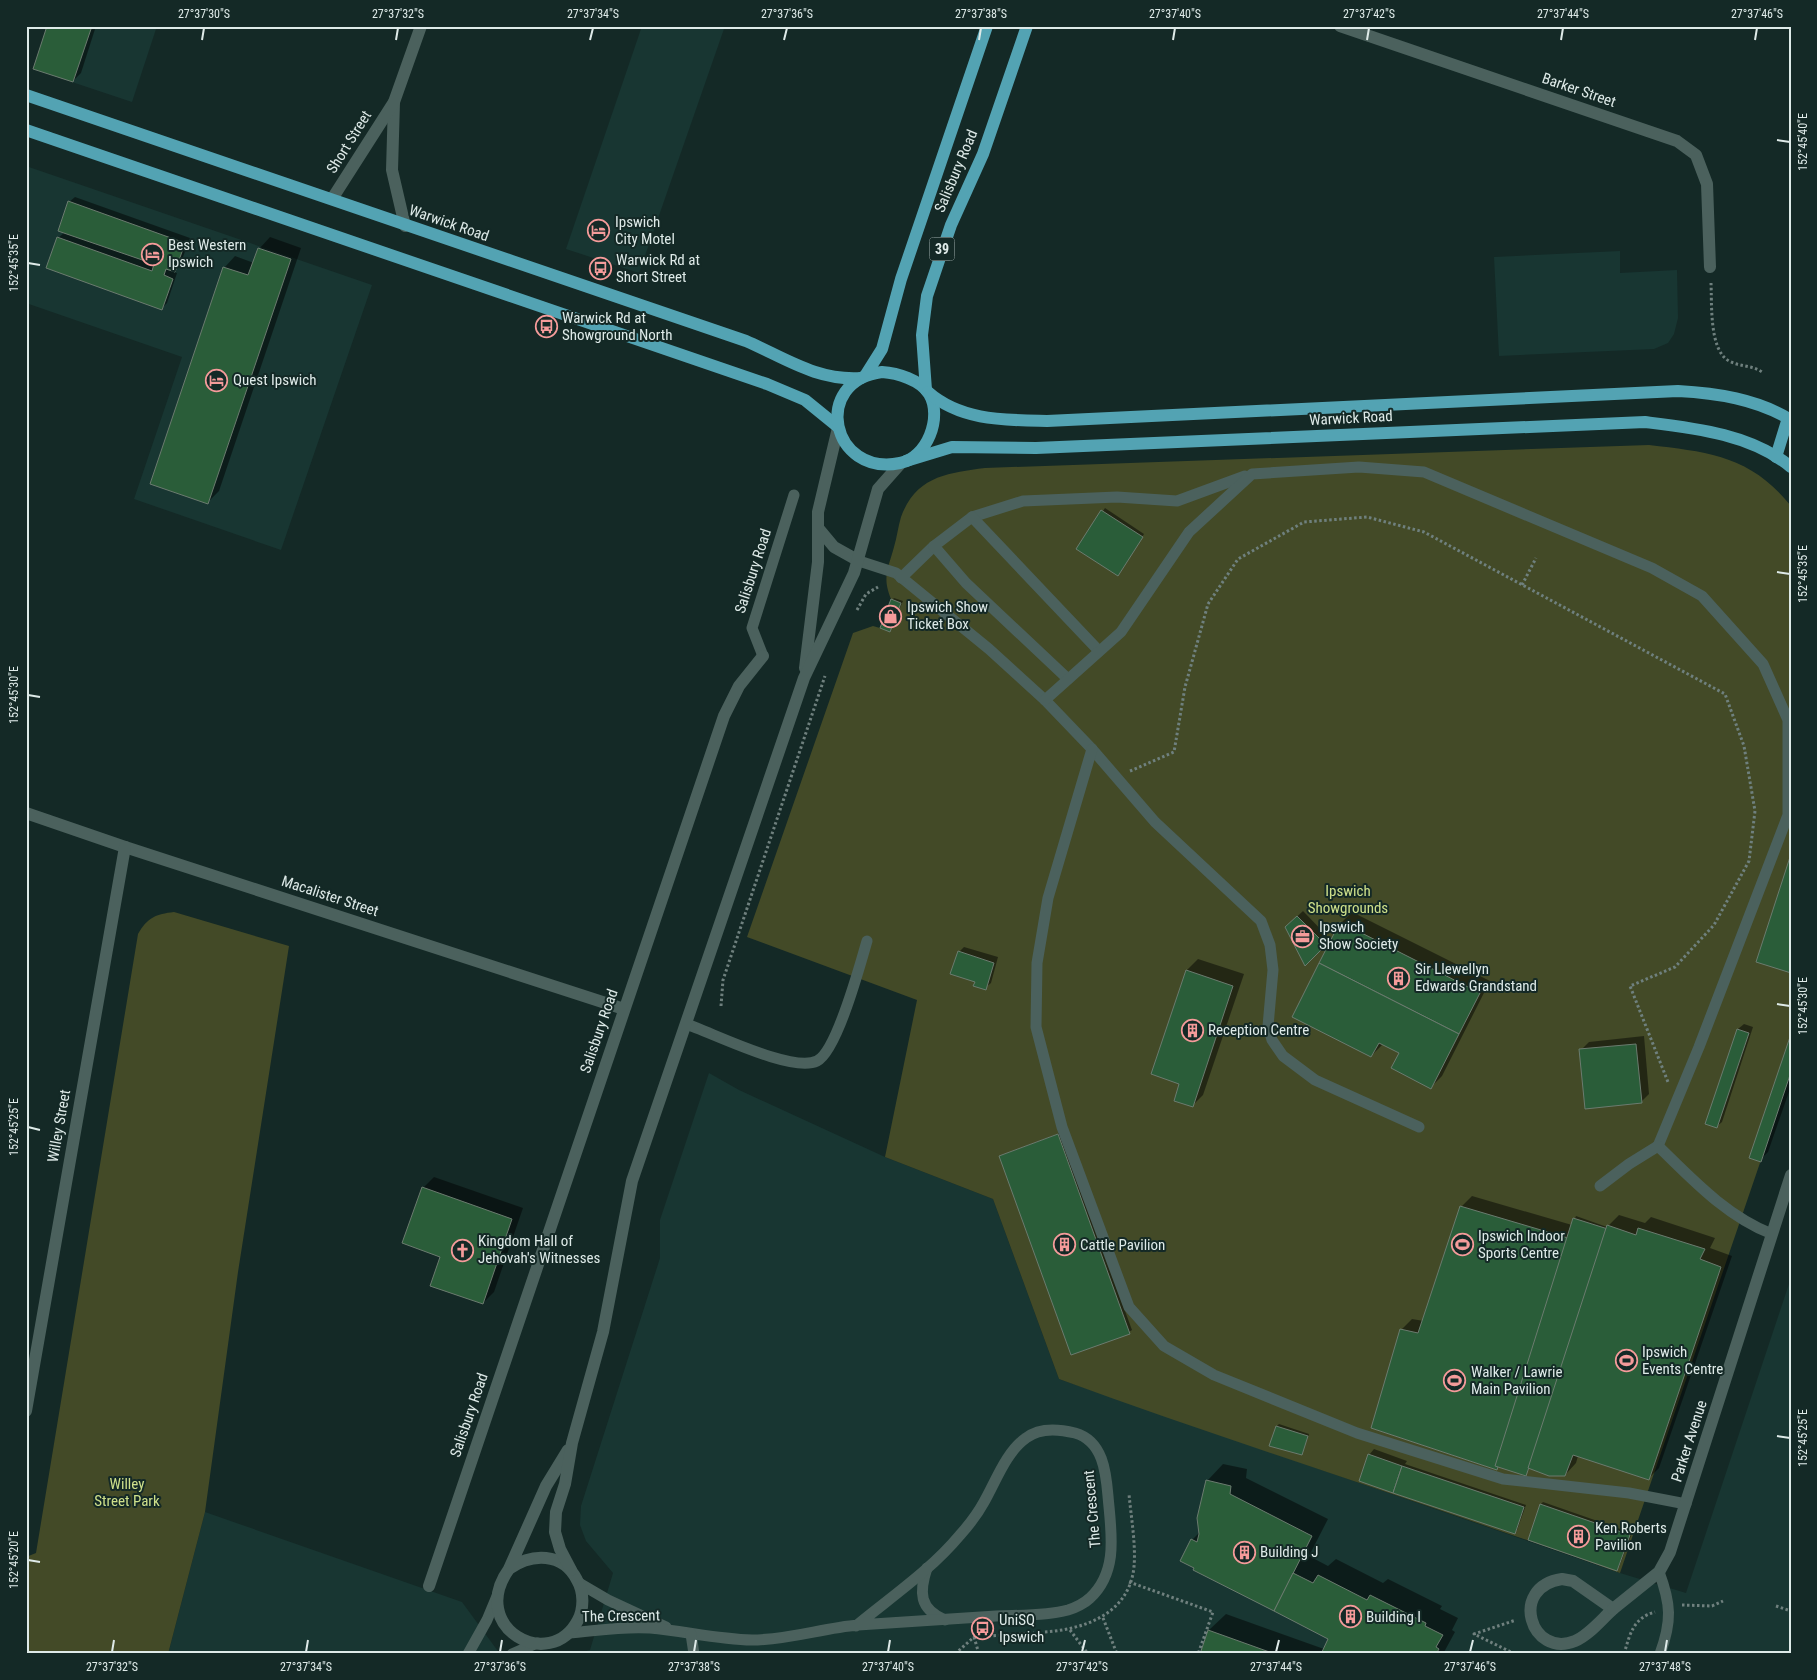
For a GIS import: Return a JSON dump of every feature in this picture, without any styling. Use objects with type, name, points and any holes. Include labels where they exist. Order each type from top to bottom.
[{"type":"main road","name":"Salisbury Road","points":[[863,377],[882,349],[901,279],[987,26]]},
{"type":"main road","name":"Salisbury Road","points":[[927,391],[922,335],[927,296],[951,225],[983,154],[1027,26]]},
{"type":"main road","name":"Warwick Road","points":[[26,95],[746,341],[812,373],[836,378],[863,377]]},
{"type":"main road","points":[[26,130],[767,384],[805,400],[838,427]]},
{"type":"main road","points":[[882,372],[894,373],[911,380],[927,391],[934,408],[930,433],[921,449],[904,462],[880,464],[861,458],[846,446],[838,427],[837,414],[843,396],[854,383],[863,377],[882,372]]},
{"type":"main road","name":"Warwick Road","points":[[927,391],[951,408],[972,415],[1047,422],[1678,391],[1714,393],[1759,406],[1789,419]]},
{"type":"main road","points":[[1776,457],[1789,419]]},
{"type":"main road","name":"Warwick Road","points":[[904,462],[941,450],[964,446],[1036,448],[1635,422],[1688,427],[1735,439],[1776,457],[1791,467]]},
{"type":"main road","points":[[1776,457],[1791,448]]},
{"type":"street","name":"Short Street","points":[[332,199],[394,102],[420,26]]},
{"type":"street","name":"Barker Street","points":[[1340,26],[1677,140],[1696,155],[1707,184],[1710,267]]},
{"type":"street","name":"Short Street","points":[[394,102],[392,170],[405,226]]},
{"type":"street","points":[[804,678],[818,562],[819,507],[828,476],[838,427]]},
{"type":"street","points":[[572,1443],[546,1486],[509,1569],[501,1581],[497,1596],[498,1611],[503,1624],[512,1634],[524,1641],[537,1643],[554,1641],[568,1633],[576,1624],[582,1609],[583,1597],[579,1583],[560,1549],[555,1523],[565,1484],[572,1443],[603,1332],[632,1181],[804,678],[852,580],[859,561],[875,494],[883,481],[904,462]]},
{"type":"street","points":[[819,529],[834,547],[859,561]]},
{"type":"street","name":"Salisbury Road","points":[[428,1586],[724,716],[739,686],[763,656]]},
{"type":"street","name":"Macalister Street","points":[[26,813],[124,847],[624,1009]]},
{"type":"street","name":"Willey Street","points":[[26,1411],[124,847]]},
{"type":"street","name":"Parker Avenue","points":[[1530,1617],[1533,1627],[1548,1641],[1568,1644],[1585,1634],[1659,1572],[1670,1552],[1686,1504],[1791,1175]]},
{"type":"street","points":[[509,1569],[519,1562],[530,1558],[545,1557],[560,1562],[571,1570]]},
{"type":"street","points":[[1530,1617],[1530,1606],[1538,1590],[1551,1580],[1574,1581],[1613,1609]]},
{"type":"lane","points":[[901,578],[934,546],[972,517],[1023,501],[1117,497],[1177,501],[1252,474],[1359,467],[1424,472],[1652,568],[1702,596],[1763,664],[1788,720],[1790,791],[1788,815],[1658,1146],[1629,1164],[1600,1186]]},
{"type":"lane","points":[[1045,700],[1121,632],[1189,532],[1252,474]]},
{"type":"lane","name":"Salisbury Road","points":[[763,656],[752,628],[794,495]]},
{"type":"lane","points":[[972,517],[1099,651]]},
{"type":"lane","points":[[934,546],[966,583],[1068,679]]},
{"type":"lane","points":[[859,561],[888,570],[901,578],[970,632],[1045,700],[1118,776],[1155,822],[1262,921],[1270,945],[1273,970],[1268,1026],[1272,1040],[1283,1056],[1315,1080],[1419,1126]]},
{"type":"lane","points":[[1092,749],[1048,898],[1038,963],[1036,1027],[1062,1127],[1129,1307],[1164,1346],[1214,1375],[1358,1433],[1503,1479],[1629,1493],[1686,1504]]},
{"type":"lane","points":[[686,1024],[777,1059],[798,1063],[817,1061],[832,1045],[867,942]]},
{"type":"lane","points":[[1658,1146],[1700,1188],[1751,1226],[1772,1234]]},
{"type":"lane","name":"The Crescent","points":[[568,1633],[628,1628],[761,1639],[856,1626],[1054,1613],[1071,1609],[1088,1600],[1100,1588],[1110,1564],[1112,1551],[1106,1472],[1102,1458],[1095,1446],[1080,1435],[1062,1430],[1041,1430],[1026,1438],[1013,1451],[976,1513],[959,1537],[927,1568],[856,1626]]},
{"type":"lane","points":[[927,1568],[923,1588],[924,1603],[928,1611],[946,1620]]},
{"type":"lane","points":[[1659,1572],[1667,1592],[1670,1615],[1668,1632],[1660,1654]]},
{"type":"lane","name":"The Crescent","points":[[579,1583],[622,1607],[674,1631]]},
{"type":"lane","points":[[468,1654],[488,1620],[497,1596]]},
{"type":"lane","points":[[691,1634],[694,1654]]},
{"type":"lane","points":[[512,1654],[537,1643]]},
{"type":"path","points":[[1710,267],[1717,347],[1727,360],[1739,366],[1756,368],[1762,372]]},
{"type":"path","points":[[1118,776],[1174,752],[1185,687],[1208,604],[1238,559],[1304,522],[1367,517],[1424,532],[1725,694],[1744,746],[1755,811],[1749,861],[1714,925],[1675,967],[1630,986],[1676,1103]]},
{"type":"path","points":[[1522,585],[1536,558]]},
{"type":"path","points":[[853,616],[866,594],[878,587]]},
{"type":"path","points":[[721,1006],[722,980],[826,674]]},
{"type":"path","points":[[1129,1582],[1213,1612],[1198,1654]]},
{"type":"path","points":[[1776,1606],[1791,1611]]},
{"type":"path","points":[[1515,1654],[1474,1634],[1530,1617]]},
{"type":"path","points":[[969,1618],[979,1654]]},
{"type":"path","points":[[1103,1618],[1116,1654]]},
{"type":"path","points":[[1070,1630],[1088,1654]]},
{"type":"path","points":[[955,1654],[974,1637]]},
{"type":"shaded area","points":[[47,26],[157,26],[132,102],[33,69]]},
{"type":"shaded area","points":[[642,26],[725,26],[639,273],[566,249]]},
{"type":"shaded area","points":[[26,166],[372,285],[281,550],[134,499],[182,357],[26,303]]},
{"type":"shaded area","points":[[1620,251],[1620,273],[1677,270],[1678,318],[1674,334],[1668,343],[1654,349],[1499,356],[1494,257]]},
{"type":"shaded area","points":[[709,1073],[739,1090],[885,1157],[993,1199],[1059,1379],[1620,1573],[1686,1593],[1791,1278],[1791,1654],[575,1654],[590,1650],[613,1573],[586,1541],[580,1525],[581,1506],[660,1258],[660,1220]]},
{"type":"shaded area","points":[[205,1512],[462,1602],[500,1654],[168,1654]]},
{"type":"green space","name":"Ipswich Showgrounds","points":[[1649,445],[1691,450],[1728,459],[1760,476],[1776,489],[1791,506],[1791,1072],[1620,1573],[1059,1379],[993,1199],[885,1157],[917,1000],[747,937],[853,633],[873,626],[880,628],[891,599],[886,579],[901,517],[907,503],[915,493],[935,479],[958,472],[985,468]]},
{"type":"green space","name":"Willey Street Park","points":[[174,912],[289,946],[238,1272],[205,1512],[168,1654],[26,1654],[26,1557],[36,1553],[138,934],[145,924],[153,918]]},
{"type":"building","points":[[47,26],[92,26],[73,82],[33,69]]},
{"type":"building","name":"Best Western Ipswich","points":[[68,201],[185,243],[175,272],[166,269],[164,275],[173,279],[162,310],[46,268],[57,237],[152,271],[154,264],[58,231]]},
{"type":"building","name":"Quest Ipswich","points":[[258,248],[291,259],[208,504],[150,484],[223,267],[248,275]]},
{"type":"building","points":[[1101,510],[1143,537],[1118,576],[1076,549]]},
{"type":"building","name":"Ipswich Show Ticket Box","points":[[891,599],[901,603],[890,632],[880,628]]},
{"type":"building","points":[[1791,854],[1791,973],[1756,962]]},
{"type":"building","name":"Ipswich Show Society","points":[[1297,916],[1326,945],[1305,966],[1285,927]]},
{"type":"building","name":"Sir Llewellyn Edwards Grandstand","points":[[1340,922],[1480,993],[1459,1034],[1319,963]]},
{"type":"building","points":[[958,951],[994,963],[986,990],[973,986],[975,982],[950,974]]},
{"type":"building","points":[[1319,963],[1459,1034],[1431,1089],[1391,1068],[1399,1053],[1379,1043],[1371,1057],[1292,1017]]},
{"type":"building","name":"Reception Centre","points":[[1186,970],[1233,986],[1193,1107],[1174,1101],[1179,1084],[1151,1074]]},
{"type":"building","points":[[1737,1029],[1749,1033],[1717,1128],[1705,1124]]},
{"type":"building","points":[[1791,1034],[1791,1072],[1761,1162],[1749,1158]]},
{"type":"building","points":[[1636,1044],[1642,1103],[1585,1109],[1579,1049]]},
{"type":"building","name":"Cattle Pavilion","points":[[1058,1134],[1130,1334],[1071,1355],[999,1156]]},
{"type":"building","name":"Kingdom Hall of Jehovah's Witnesses","points":[[422,1187],[512,1219],[483,1304],[430,1286],[440,1257],[402,1243]]},
{"type":"building","name":"Walker / Lawrie Main Pavilion","points":[[1460,1206],[1568,1238],[1497,1470],[1371,1428],[1400,1329],[1418,1333]]},
{"type":"building","points":[[1573,1218],[1611,1230],[1526,1476],[1495,1466]]},
{"type":"building","name":"Ipswich Events Centre","points":[[1607,1225],[1636,1235],[1638,1228],[1705,1249],[1700,1259],[1721,1267],[1649,1480],[1573,1455],[1565,1476],[1549,1476],[1528,1468]]},
{"type":"building","points":[[1276,1426],[1308,1436],[1302,1455],[1269,1446]]},
{"type":"building","points":[[1368,1454],[1402,1466],[1393,1493],[1359,1481]]},
{"type":"building","points":[[1402,1466],[1524,1507],[1515,1534],[1393,1493]]},
{"type":"building","name":"Building J","points":[[1206,1480],[1231,1486],[1230,1494],[1312,1536],[1274,1611],[1193,1570],[1194,1568],[1180,1561],[1191,1539],[1197,1542],[1199,1534],[1197,1518]]},
{"type":"building","name":"Ken Roberts Pavilion","points":[[1540,1504],[1630,1535],[1617,1571],[1528,1540]]},
{"type":"building","name":"Building I","points":[[1293,1573],[1313,1583],[1318,1575],[1367,1600],[1370,1595],[1426,1623],[1425,1626],[1443,1635],[1436,1647],[1439,1649],[1436,1654],[1321,1654],[1328,1639],[1274,1611]]},
{"type":"building","points":[[1208,1630],[1275,1654],[1200,1654]]},
{"type":"place","name":"Ipswich City Motel","points":[[599,231]]},
{"type":"place","name":"Best Western Ipswich","points":[[152,254]]},
{"type":"place","name":"Warwick Rd at Short Street","points":[[600,269]]},
{"type":"place","name":"Warwick Rd at Showground North","points":[[546,327]]},
{"type":"place","name":"Quest Ipswich","points":[[217,380]]},
{"type":"place","name":"Ipswich Show Ticket Box","points":[[891,616]]},
{"type":"place","name":"Ipswich Show Society","points":[[1303,936]]},
{"type":"place","name":"Sir Llewellyn Edwards Grandstand","points":[[1399,978]]},
{"type":"place","name":"Reception Centre","points":[[1192,1030]]},
{"type":"place","name":"Cattle Pavilion","points":[[1064,1245]]},
{"type":"place","name":"Ipswich Indoor Sports Centre","points":[[1462,1245]]},
{"type":"place","name":"Kingdom Hall of Jehovah's Witnesses","points":[[462,1250]]},
{"type":"place","name":"Ipswich Events Centre","points":[[1626,1361]]},
{"type":"place","name":"Walker / Lawrie Main Pavilion","points":[[1455,1381]]},
{"type":"place","name":"Ken Roberts Pavilion","points":[[1579,1537]]},
{"type":"place","name":"Building J","points":[[1244,1552]]},
{"type":"place","name":"Building I","points":[[1350,1617]]},
{"type":"place","name":"UniSQ Ipswich","points":[[983,1629]]}]
